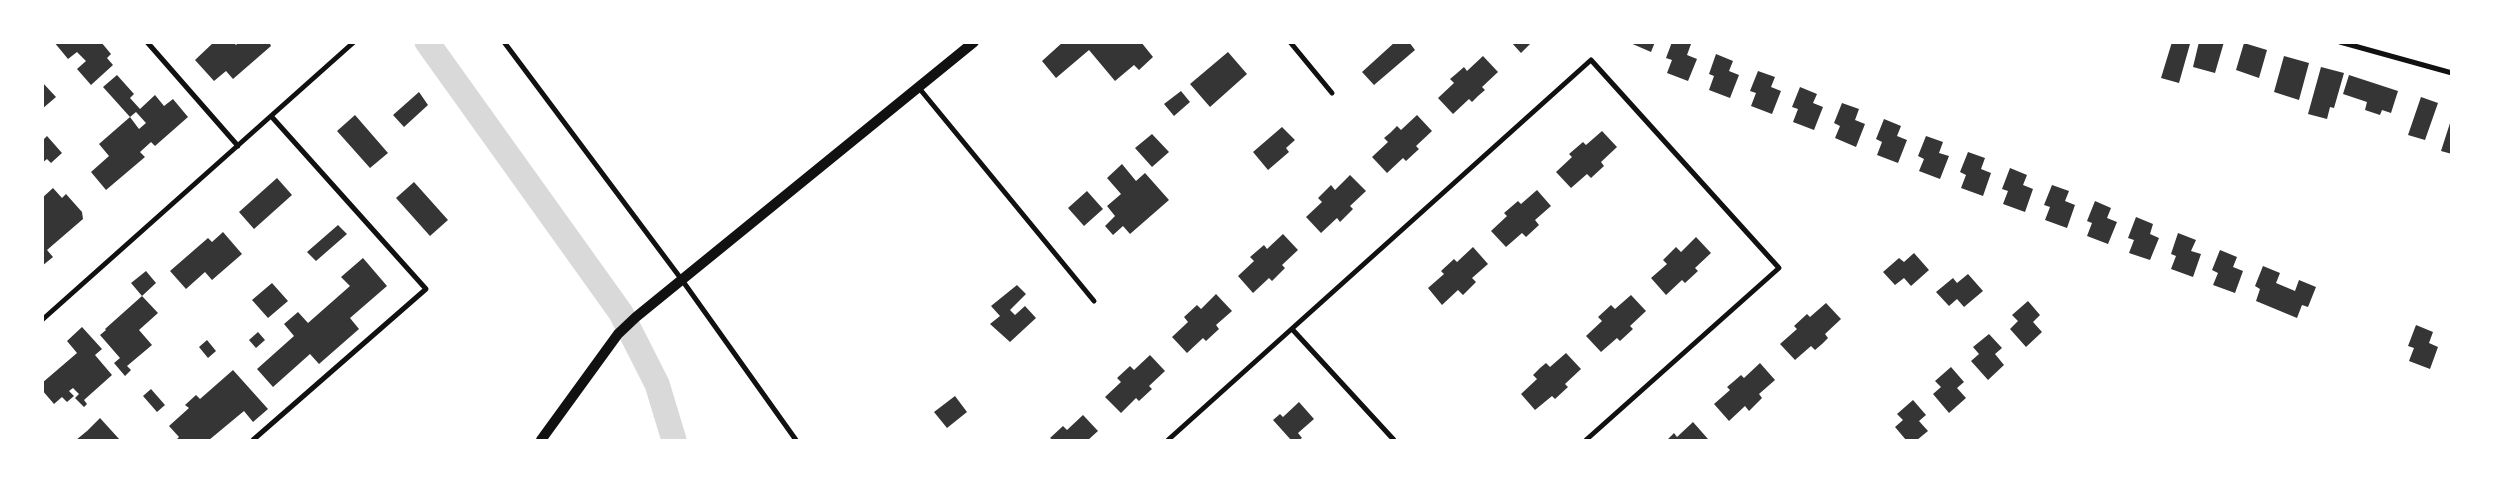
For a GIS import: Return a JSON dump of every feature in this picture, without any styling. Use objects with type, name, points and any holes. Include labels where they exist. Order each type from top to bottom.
[{"type":"main road","points":[[541,440],[618,334],[636,317],[974,42]]},
{"type":"street","points":[[147,42],[238,146]]},
{"type":"street","points":[[42,320],[354,42]]},
{"type":"street","points":[[504,42],[682,280],[796,440]]},
{"type":"street","points":[[1290,42],[1332,93]]},
{"type":"street","points":[[2340,42],[2452,73]]},
{"type":"street","points":[[1168,440],[1591,60],[1779,268],[1586,440]]},
{"type":"street","points":[[919,88],[1094,302]]},
{"type":"street","points":[[253,440],[426,288],[271,116]]},
{"type":"street","points":[[1292,329],[1394,440]]},
{"type":"building","points":[[54,42],[101,42],[111,54],[107,58],[113,65],[91,85],[77,69],[86,61],[77,52],[68,59]]},
{"type":"building","points":[[214,42],[233,42],[236,45],[239,42],[269,42],[271,46],[233,79],[226,71],[214,81],[195,60]]},
{"type":"building","points":[[1063,42],[1141,42],[1153,57],[1139,70],[1134,65],[1115,81],[1089,50],[1056,78],[1042,61]]},
{"type":"building","points":[[1395,42],[1409,42],[1415,50],[1374,85],[1362,72]]},
{"type":"building","points":[[1511,42],[1532,42],[1521,53]]},
{"type":"building","points":[[1628,42],[1655,42],[1651,52]]},
{"type":"building","points":[[1672,42],[1691,44],[1687,55],[1697,59],[1688,81],[1667,73],[1672,60],[1666,58]]},
{"type":"building","points":[[2172,42],[2190,44],[2179,83],[2161,78]]},
{"type":"building","points":[[2199,42],[2224,42],[2215,73],[2193,67]]},
{"type":"building","points":[[2244,43],[2267,50],[2259,78],[2236,70]]},
{"type":"building","points":[[1228,52],[1247,74],[1210,107],[1190,84]]},
{"type":"building","points":[[1716,54],[1733,61],[1729,71],[1739,75],[1730,98],[1709,90],[1714,76],[1709,74]]},
{"type":"building","points":[[1483,56],[1498,72],[1482,87],[1485,90],[1472,102],[1469,99],[1453,114],[1438,98],[1454,83],[1450,79],[1464,67],[1467,71]]},
{"type":"building","points":[[2284,56],[2309,63],[2299,100],[2274,92]]},
{"type":"building","points":[[2321,67],[2344,73],[2334,108],[2330,107],[2327,119],[2308,114]]},
{"type":"building","points":[[1758,71],[1775,77],[1771,87],[1781,91],[1772,114],[1751,106],[1756,93],[1750,91]]},
{"type":"building","points":[[117,75],[134,94],[130,98],[140,109],[155,95],[164,106],[173,99],[188,117],[155,146],[151,142],[140,152],[145,157],[106,190],[91,172],[109,156],[99,144],[130,117],[103,87]],"holes":[[[136,112],[146,123],[139,129],[130,117]]]},
{"type":"building","points":[[2349,75],[2398,91],[2391,113],[2382,110],[2380,115],[2365,110],[2367,102],[2343,94]]},
{"type":"building","points":[[42,82],[56,97],[42,109]]},
{"type":"building","points":[[1800,87],[1817,94],[1813,103],[1823,107],[1814,130],[1793,122],[1798,109],[1792,107]]},
{"type":"building","points":[[1181,91],[1190,102],[1174,116],[1164,104]]},
{"type":"building","points":[[419,92],[428,105],[404,127],[393,115]]},
{"type":"building","points":[[2421,97],[2438,103],[2425,140],[2408,135]]},
{"type":"building","points":[[1842,103],[1859,109],[1855,120],[1865,124],[1856,147],[1835,138],[1840,126],[1834,123]]},
{"type":"building","points":[[355,115],[388,153],[370,168],[337,131]]},
{"type":"building","points":[[1417,115],[1432,131],[1416,146],[1419,149],[1406,161],[1403,158],[1387,173],[1372,157],[1388,142],[1384,138],[1397,126],[1401,130]]},
{"type":"building","points":[[1884,119],[1901,126],[1897,136],[1907,140],[1898,163],[1877,155],[1882,142],[1876,139]]},
{"type":"building","points":[[2452,120],[2452,154],[2441,151]]},
{"type":"building","points":[[1282,127],[1295,140],[1286,148],[1289,152],[1268,170],[1253,152]]},
{"type":"building","points":[[1602,131],[1617,147],[1601,162],[1604,166],[1591,178],[1587,174],[1571,188],[1556,172],[1572,157],[1569,154],[1583,142],[1586,145]]},
{"type":"building","points":[[1152,134],[1169,152],[1152,167],[1135,148]]},
{"type":"building","points":[[47,136],[62,153],[51,163],[47,159],[42,163],[42,141]]},
{"type":"building","points":[[1926,136],[1943,142],[1939,153],[1949,156],[1940,179],[1919,171],[1924,159],[1918,156]]},
{"type":"building","points":[[1968,152],[1985,158],[1981,169],[1991,173],[1983,196],[1961,188],[1966,175],[1960,172]]},
{"type":"building","points":[[1122,164],[1136,181],[1145,173],[1169,200],[1130,234],[1123,226],[1113,235],[1105,226],[1115,216],[1107,206],[1121,194],[1107,178]]},
{"type":"building","points":[[2010,168],[2027,175],[2023,185],[2033,189],[2025,212],[2003,204],[2008,191],[2002,189]]},
{"type":"building","points":[[1350,175],[1366,191],[1350,206],[1353,209],[1340,222],[1337,218],[1321,233],[1306,217],[1322,202],[1318,198],[1331,185],[1335,190]]},
{"type":"building","points":[[277,178],[292,195],[254,229],[239,212]]},
{"type":"building","points":[[414,182],[448,220],[430,236],[396,198]]},
{"type":"building","points":[[2052,185],[2069,191],[2065,201],[2075,205],[2067,228],[2045,220],[2050,207],[2044,205]]},
{"type":"building","points":[[53,188],[62,198],[66,194],[82,212],[83,219],[47,250],[53,257],[42,266],[42,198]]},
{"type":"building","points":[[1537,190],[1551,206],[1535,220],[1539,225],[1526,237],[1522,233],[1506,247],[1491,231],[1507,216],[1504,213],[1518,201],[1521,204]]},
{"type":"building","points":[[1087,191],[1103,209],[1084,226],[1068,208]]},
{"type":"building","points":[[2095,201],[2111,208],[2107,218],[2117,222],[2108,244],[2087,236],[2092,223],[2087,221]]},
{"type":"building","points":[[2136,217],[2153,224],[2150,234],[2159,238],[2150,260],[2129,253],[2134,240],[2128,238]]},
{"type":"building","points":[[338,225],[347,234],[316,261],[307,252]]},
{"type":"building","points":[[223,232],[242,254],[212,280],[205,272],[186,289],[170,271],[208,238],[212,242]]},
{"type":"building","points":[[2178,233],[2196,240],[2191,251],[2201,254],[2193,277],[2171,269],[2176,256],[2171,254]]},
{"type":"building","points":[[1283,234],[1298,250],[1282,265],[1285,268],[1272,281],[1269,278],[1253,293],[1238,276],[1254,261],[1250,257],[1264,245],[1267,249]]},
{"type":"building","points":[[1696,237],[1711,253],[1695,268],[1698,271],[1685,283],[1682,280],[1666,295],[1651,278],[1667,264],[1663,260],[1676,247],[1681,252]]},
{"type":"building","points":[[1473,247],[1488,264],[1472,278],[1476,282],[1463,295],[1458,290],[1442,305],[1428,288],[1444,274],[1441,271],[1454,259],[1457,262]]},
{"type":"building","points":[[2220,250],[2237,257],[2233,267],[2243,271],[2235,293],[2213,285],[2218,273],[2212,270]]},
{"type":"building","points":[[1914,253],[1929,270],[1911,286],[1904,278],[1895,285],[1883,272],[1899,258],[1904,262]]},
{"type":"building","points":[[363,258],[387,286],[350,318],[359,329],[319,364],[310,354],[273,387],[257,369],[294,336],[284,324],[298,312],[308,323],[350,286],[341,277]]},
{"type":"building","points":[[2263,266],[2280,273],[2276,283],[2295,291],[2299,280],[2316,287],[2308,307],[2302,305],[2297,318],[2256,301],[2260,289],[2255,286]]},
{"type":"building","points":[[146,271],[156,283],[142,296],[131,283]]},
{"type":"building","points":[[1968,274],[1983,291],[1964,307],[1957,299],[1949,306],[1936,292],[1953,278],[1957,283]]},
{"type":"building","points":[[272,283],[288,301],[268,318],[252,300]]},
{"type":"building","points":[[1017,285],[1026,294],[1010,310],[1015,315],[1025,306],[1036,318],[1010,342],[990,324],[1000,316],[991,306]]},
{"type":"building","points":[[1216,294],[1232,311],[1216,325],[1219,329],[1206,341],[1203,338],[1187,353],[1172,337],[1188,322],[1184,317],[1197,305],[1201,309]]},
{"type":"building","points":[[1631,295],[1646,311],[1630,326],[1633,329],[1620,341],[1617,338],[1601,352],[1586,336],[1602,321],[1598,317],[1611,305],[1615,309]]},
{"type":"building","points":[[142,296],[158,313],[139,330],[152,345],[127,366],[131,370],[125,376],[114,363],[120,358],[100,335]]},
{"type":"building","points":[[2028,301],[2040,315],[2033,322],[2042,332],[2026,347],[2010,329],[2018,321],[2012,315]]},
{"type":"building","points":[[1826,303],[1841,319],[1825,334],[1828,338],[1822,344],[1815,350],[1811,346],[1795,360],[1780,344],[1797,329],[1794,326],[1807,314],[1810,317]]},
{"type":"building","points":[[2416,325],[2433,332],[2429,343],[2438,347],[2430,369],[2409,361],[2414,348],[2408,346]]},
{"type":"building","points":[[82,327],[102,349],[95,355],[112,375],[84,400],[87,404],[84,407],[75,398],[79,394],[73,388],[69,391],[74,396],[67,402],[62,397],[54,404],[42,390],[42,383],[77,353],[67,341]]},
{"type":"building","points":[[258,332],[265,340],[256,348],[249,340]]},
{"type":"building","points":[[1989,334],[2002,348],[1995,354],[2004,365],[1988,380],[1971,361],[1979,354],[1973,347]]},
{"type":"building","points":[[207,340],[216,351],[208,358],[199,347]]},
{"type":"building","points":[[1566,353],[1581,369],[1565,384],[1568,387],[1555,399],[1552,396],[1535,410],[1521,394],[1537,379],[1533,375],[1540,368],[1546,363],[1550,367]]},
{"type":"building","points":[[1150,355],[1165,371],[1149,386],[1152,389],[1139,401],[1136,398],[1121,413],[1105,397],[1121,382],[1117,378],[1130,366],[1134,370]]},
{"type":"building","points":[[1760,363],[1775,380],[1759,394],[1762,398],[1749,411],[1745,406],[1729,421],[1714,404],[1730,390],[1727,387],[1741,375],[1744,378]]},
{"type":"building","points":[[1951,367],[1964,382],[1957,388],[1966,398],[1949,413],[1933,394],[1941,387],[1935,381]]},
{"type":"building","points":[[233,370],[268,409],[253,422],[244,411],[209,440],[176,440],[179,437],[169,426],[189,408],[185,405],[196,395],[200,399]]},
{"type":"building","points":[[151,389],[165,405],[157,412],[143,396]]},
{"type":"building","points":[[955,396],[967,412],[947,428],[934,412]]},
{"type":"building","points":[[1913,400],[1926,415],[1919,421],[1928,431],[1917,440],[1906,440],[1895,427],[1903,420],[1897,414]]},
{"type":"building","points":[[1299,402],[1314,419],[1298,433],[1302,438],[1291,440],[1273,420],[1280,414],[1283,417]]},
{"type":"building","points":[[1083,415],[1098,431],[1088,440],[1053,440],[1050,438],[1063,426],[1067,430]]},
{"type":"building","points":[[100,418],[120,440],[76,440],[87,431]]},
{"type":"building","points":[[1693,422],[1708,439],[1667,440],[1674,433],[1677,437]]},
{"type":"waterway","points":[[427,42],[621,313],[657,384],[674,440]]}]
